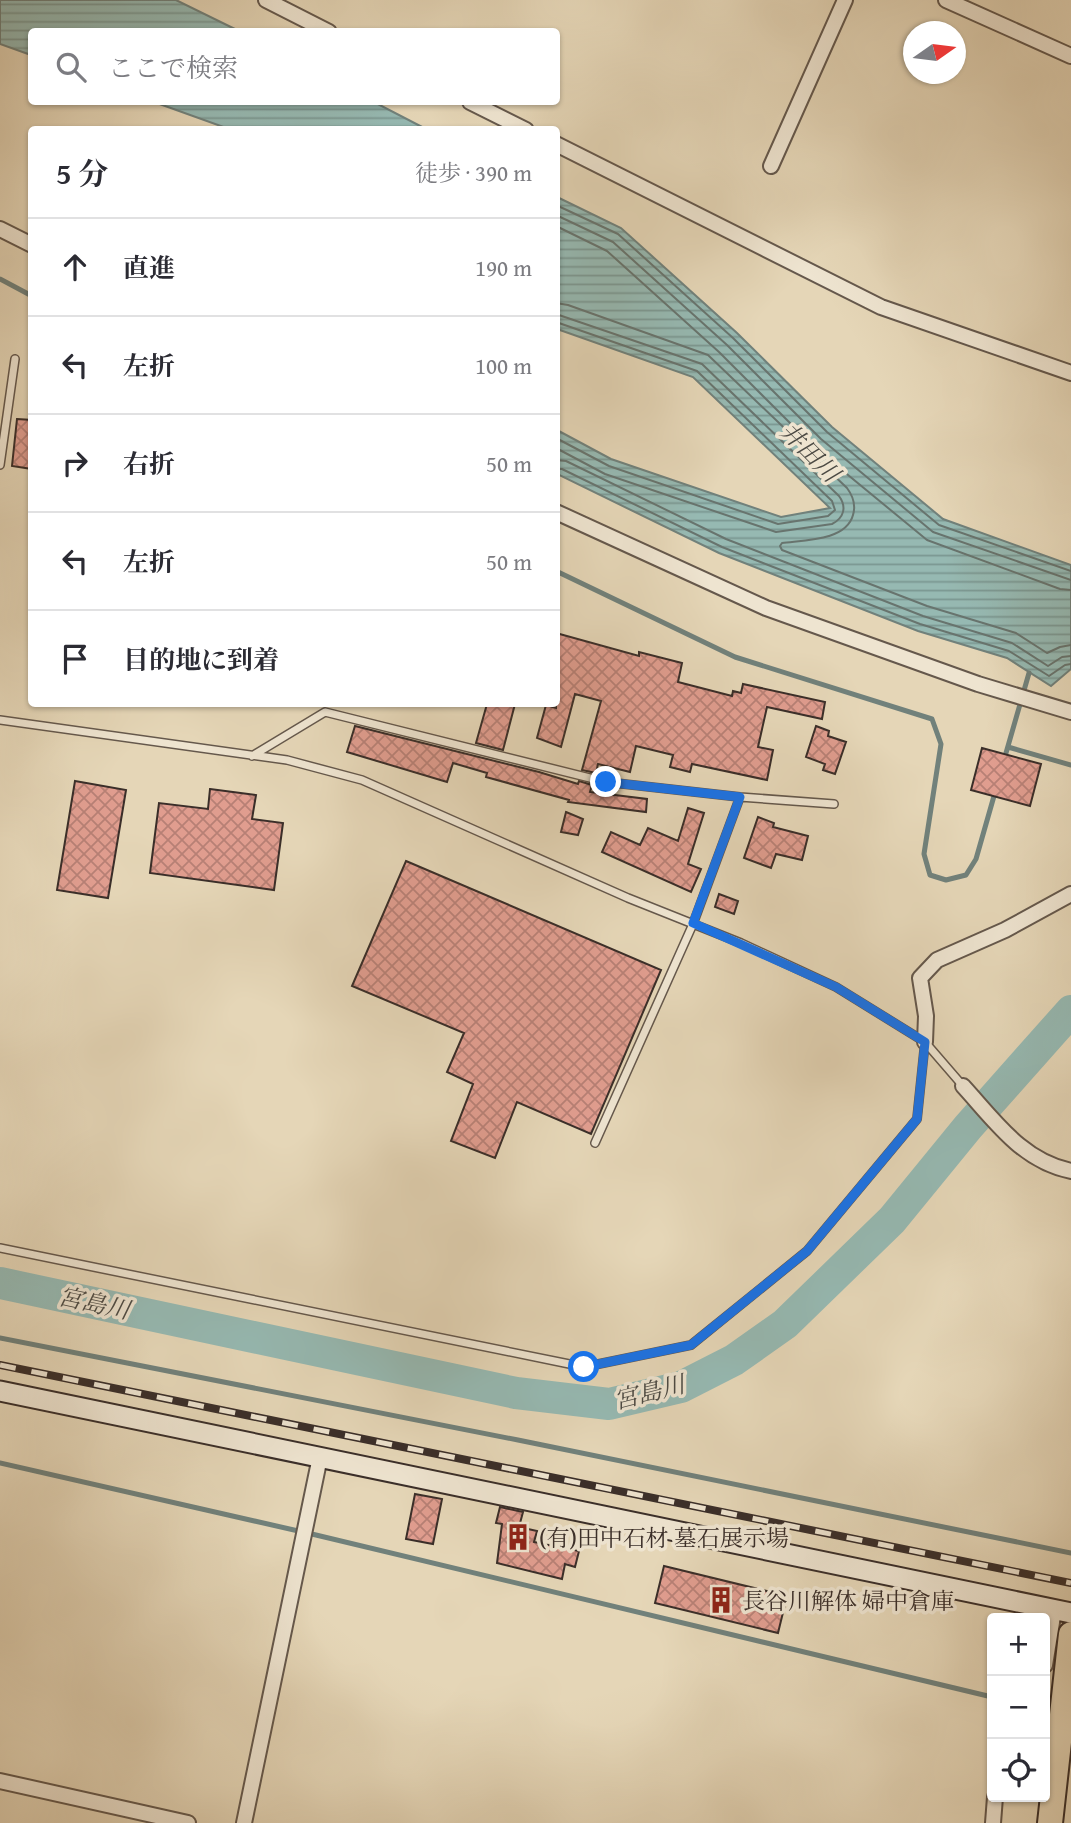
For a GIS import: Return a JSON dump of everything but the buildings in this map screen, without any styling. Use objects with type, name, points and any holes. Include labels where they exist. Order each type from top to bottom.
[{"type":"highway","points":[[1050,1823],[1071,1634]]},
{"type":"street","points":[[266,0],[322,28]]},
{"type":"street","points":[[771,166],[845,0]]},
{"type":"street","points":[[946,0],[1071,57]]},
{"type":"street","points":[[476,105],[518,126]]},
{"type":"street","points":[[560,146],[881,307],[1071,373]]},
{"type":"street","points":[[0,229],[28,243]]},
{"type":"street","points":[[560,514],[766,608],[978,684],[1071,712]]},
{"type":"street","points":[[925,1042],[926,1016],[920,978],[937,960],[1005,930],[1071,894]]},
{"type":"street","points":[[963,1086],[1004,1131],[1033,1157],[1071,1171]]},
{"type":"street","points":[[0,1391],[1063,1611],[1050,1650]]},
{"type":"street","points":[[244,1823],[320,1457]]},
{"type":"street","points":[[0,1782],[188,1823]]},
{"type":"street","points":[[993,1823],[995,1802]]},
{"type":"lane","points":[[0,465],[15,359]]},
{"type":"lane","points":[[251,756],[325,712],[606,782],[834,804]]},
{"type":"lane","points":[[0,720],[287,760],[362,780],[836,987],[925,1042],[963,1086]]},
{"type":"lane","points":[[595,1143],[693,923],[740,797]]},
{"type":"lane","points":[[0,1248],[584,1367],[691,1345],[807,1251],[917,1119],[925,1042]]},
{"type":"water","points":[[0,0],[176,0],[233,28],[28,28],[28,54],[0,44]]},
{"type":"water","points":[[162,105],[380,105],[420,126],[221,126]]},
{"type":"water","name":"井田川","points":[[560,198],[621,228],[737,333],[832,427],[943,519],[1071,565],[1071,669],[1051,686],[1007,658],[918,631],[719,553],[560,475],[560,432],[611,459],[781,517],[830,508],[693,377],[560,330]]},
{"type":"waterway","points":[[0,279],[28,294]]},
{"type":"waterway","points":[[560,573],[735,657],[932,719],[941,744],[924,854],[930,875],[946,880],[966,875],[976,859],[996,789]]},
{"type":"waterway","points":[[1004,760],[1029,673]]},
{"type":"waterway","points":[[1008,747],[1071,765]]},
{"type":"waterway","name":"宮島川","points":[[0,1283],[516,1393],[609,1404],[681,1387],[734,1360],[785,1324],[892,1220],[968,1127],[1071,1011]]},
{"type":"waterway","points":[[0,1338],[1071,1553]]},
{"type":"waterway","points":[[0,1463],[316,1535],[987,1696]]},
{"type":"railway","points":[[0,1365],[1071,1583]]},
{"type":"place","name":"(有)田中石材 墓石展示場","points":[[518,1537]]},
{"type":"place","name":"長谷川解体 婦中倉庫","points":[[721,1600]]},
{"type":"route","points":[[584,1367],[691,1345],[807,1251],[917,1119],[925,1042],[836,987],[693,923],[740,797],[606,782]]}]
